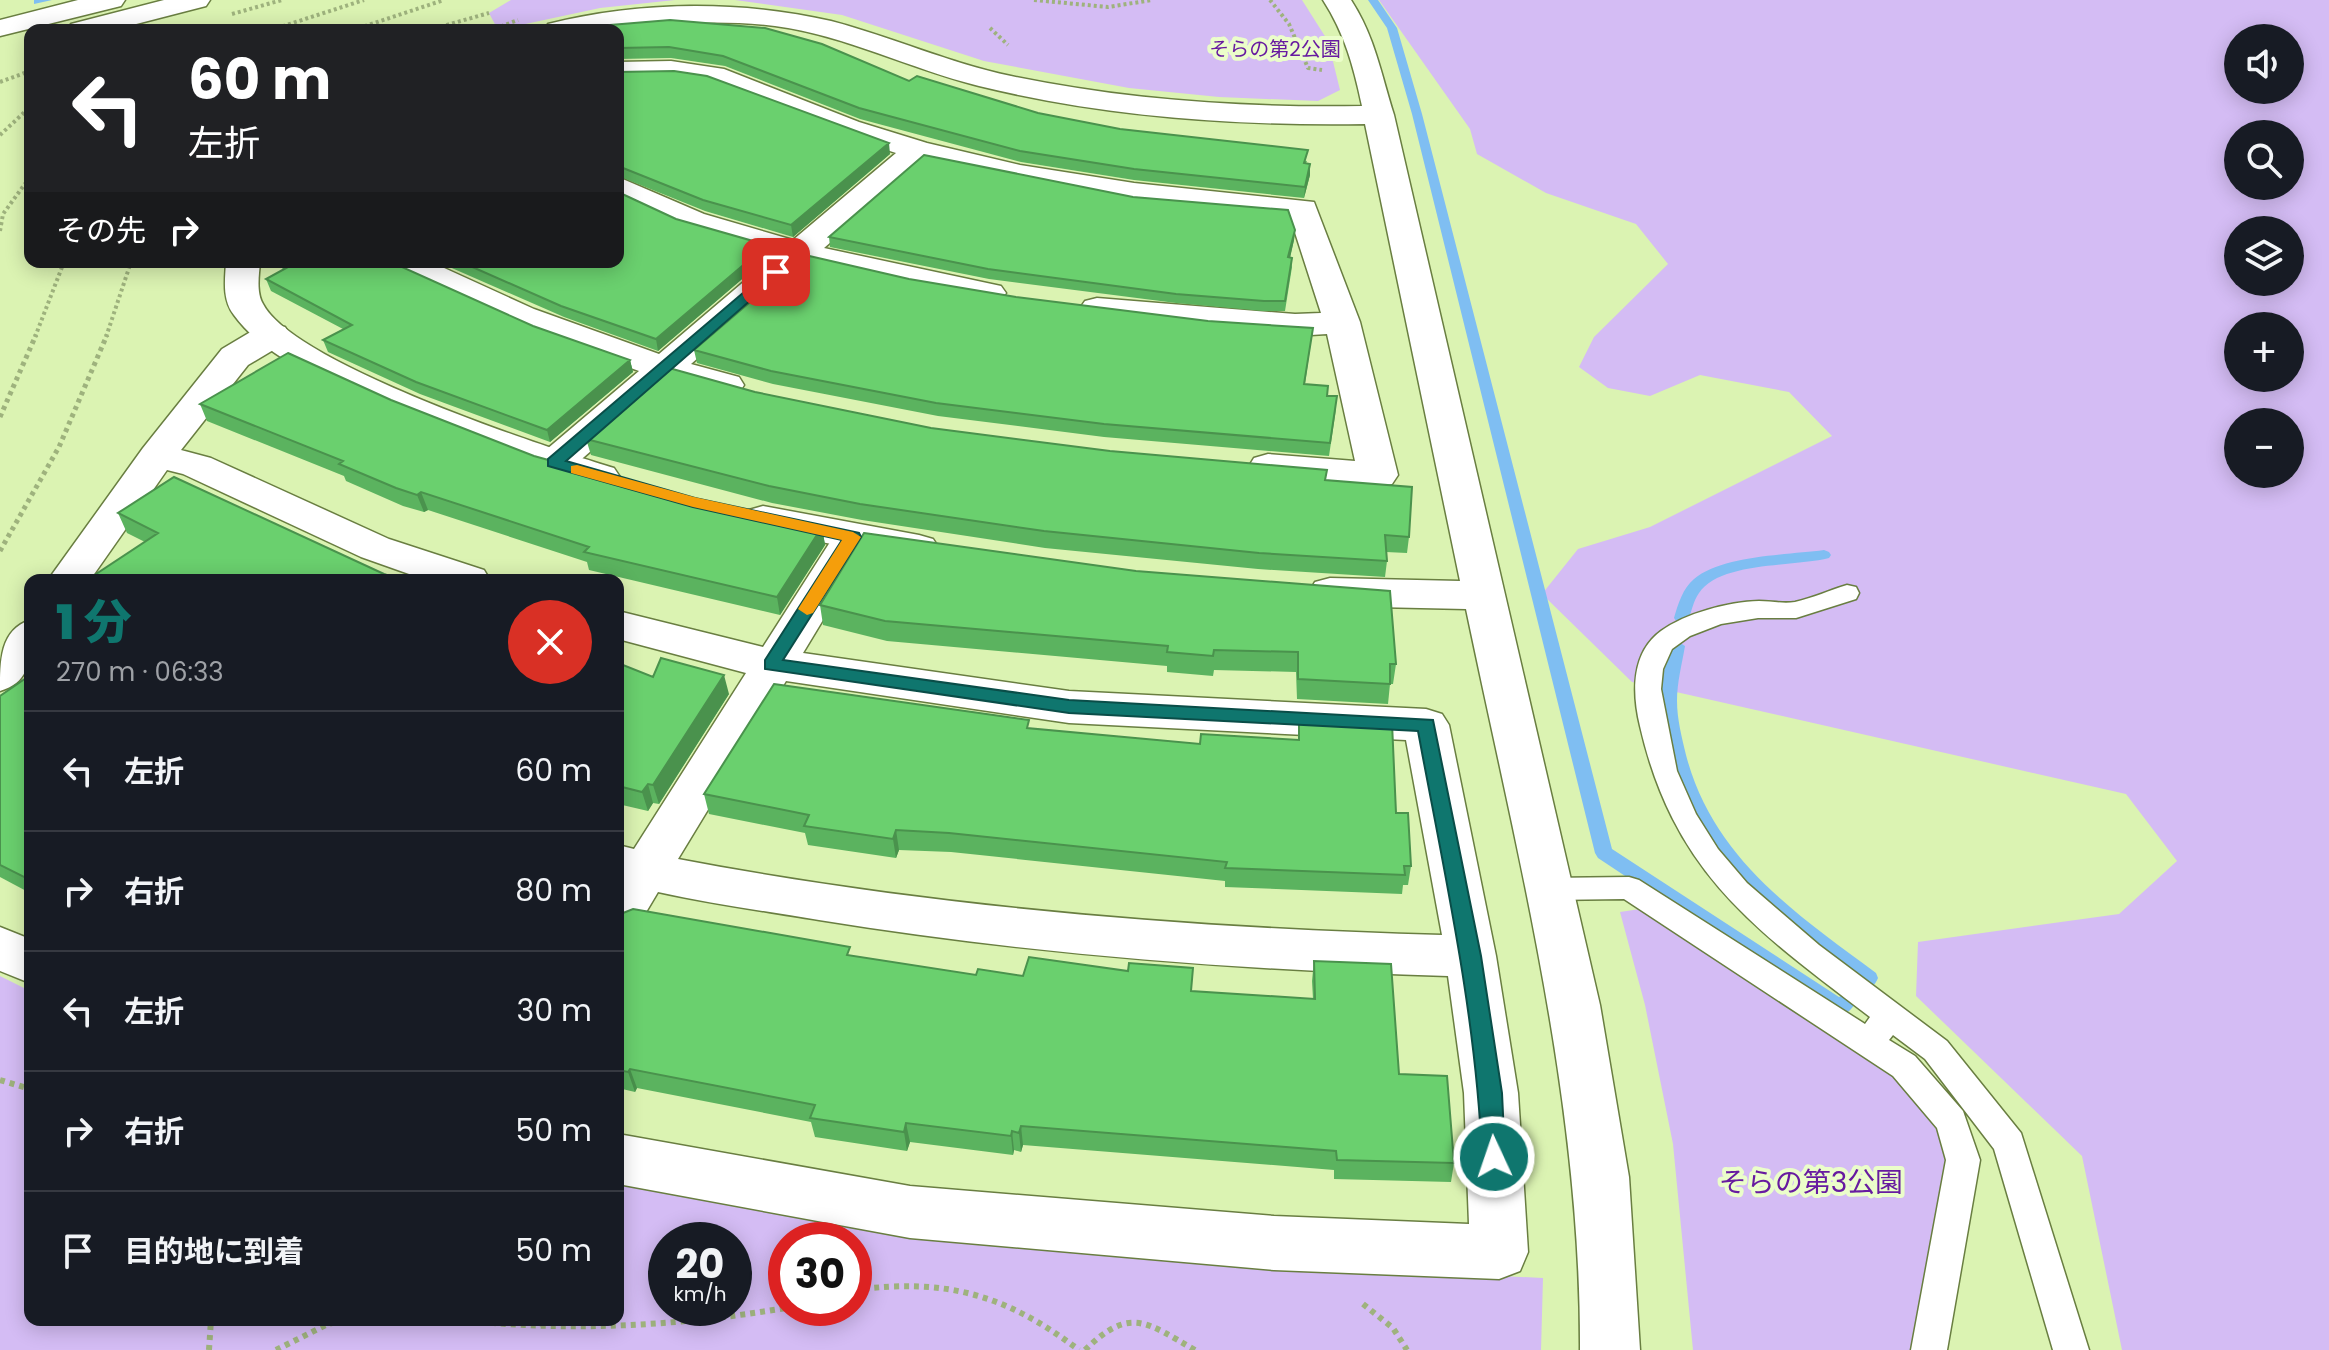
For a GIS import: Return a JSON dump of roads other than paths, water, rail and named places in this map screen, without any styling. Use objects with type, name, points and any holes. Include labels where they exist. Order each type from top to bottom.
[{"type":"street","points":[[0,28],[111,0]]},
{"type":"street","points":[[104,24],[196,0]]},
{"type":"street","points":[[1337,0],[1363,50],[1379,115],[1589,1081],[1607,1238],[1610,1350]]},
{"type":"street","points":[[596,24],[647,16],[708,13],[763,16],[838,31],[965,74],[1080,98],[1215,113],[1379,115]]},
{"type":"street","points":[[0,50],[24,44]]},
{"type":"street","points":[[624,71],[671,70],[714,75],[835,123],[918,150],[1095,188],[1303,209],[1342,322],[1378,475],[1237,463]]},
{"type":"street","points":[[554,463],[918,150]]},
{"type":"street","points":[[624,190],[692,221],[799,253],[901,277],[1014,297]]},
{"type":"street","points":[[243,268],[244,301],[255,319],[272,335],[319,363],[412,408],[554,463],[632,486]]},
{"type":"street","points":[[416,268],[491,306],[661,368],[765,395]]},
{"type":"street","points":[[1058,303],[1295,325],[1342,322]]},
{"type":"street","points":[[73,574],[157,456],[235,357],[272,335]]},
{"type":"street","points":[[157,456],[197,466],[375,548],[451,574]]},
{"type":"street","points":[[731,511],[853,537],[957,554]]},
{"type":"street","points":[[624,895],[632,868],[853,537]]},
{"type":"street","points":[[1301,590],[1366,595],[1483,595]]},
{"type":"street","points":[[624,627],[771,664],[1069,707],[1426,725],[1471,956],[1491,1093],[1499,1252],[1274,1243],[910,1212],[624,1160]]},
{"type":"street","points":[[632,868],[877,911],[1090,937],[1304,952],[1471,956]]},
{"type":"street","points":[[0,947],[24,959]]},
{"type":"lane","points":[[1847,593],[1790,611],[1753,610],[1675,634],[1654,655],[1648,677],[1650,713],[1662,775],[1691,837],[1739,896],[1936,1050],[2009,1143],[2071,1350]]},
{"type":"lane","points":[[1548,889],[1629,888],[1904,1066],[1951,1121],[1963,1160],[1929,1350]]},
{"type":"lane","points":[[1869,1043],[1890,1015]]},
{"type":"waterway","points":[[38,2],[47,0]]},
{"type":"waterway","points":[[1373,0],[1392,28],[1417,114],[1604,853],[1840,1008],[1848,1000]]},
{"type":"waterway","points":[[1682,618],[1694,588],[1713,574],[1743,565],[1824,555]]},
{"type":"waterway","points":[[1677,646],[1669,713],[1685,783],[1701,818],[1722,850],[1747,879],[1775,905],[1869,978],[1865,983]]},
{"type":"park label","name":"そらの第2公園","points":[[1275,49]]},
{"type":"park label","name":"そらの第3公園","points":[[1811,1182]]}]
